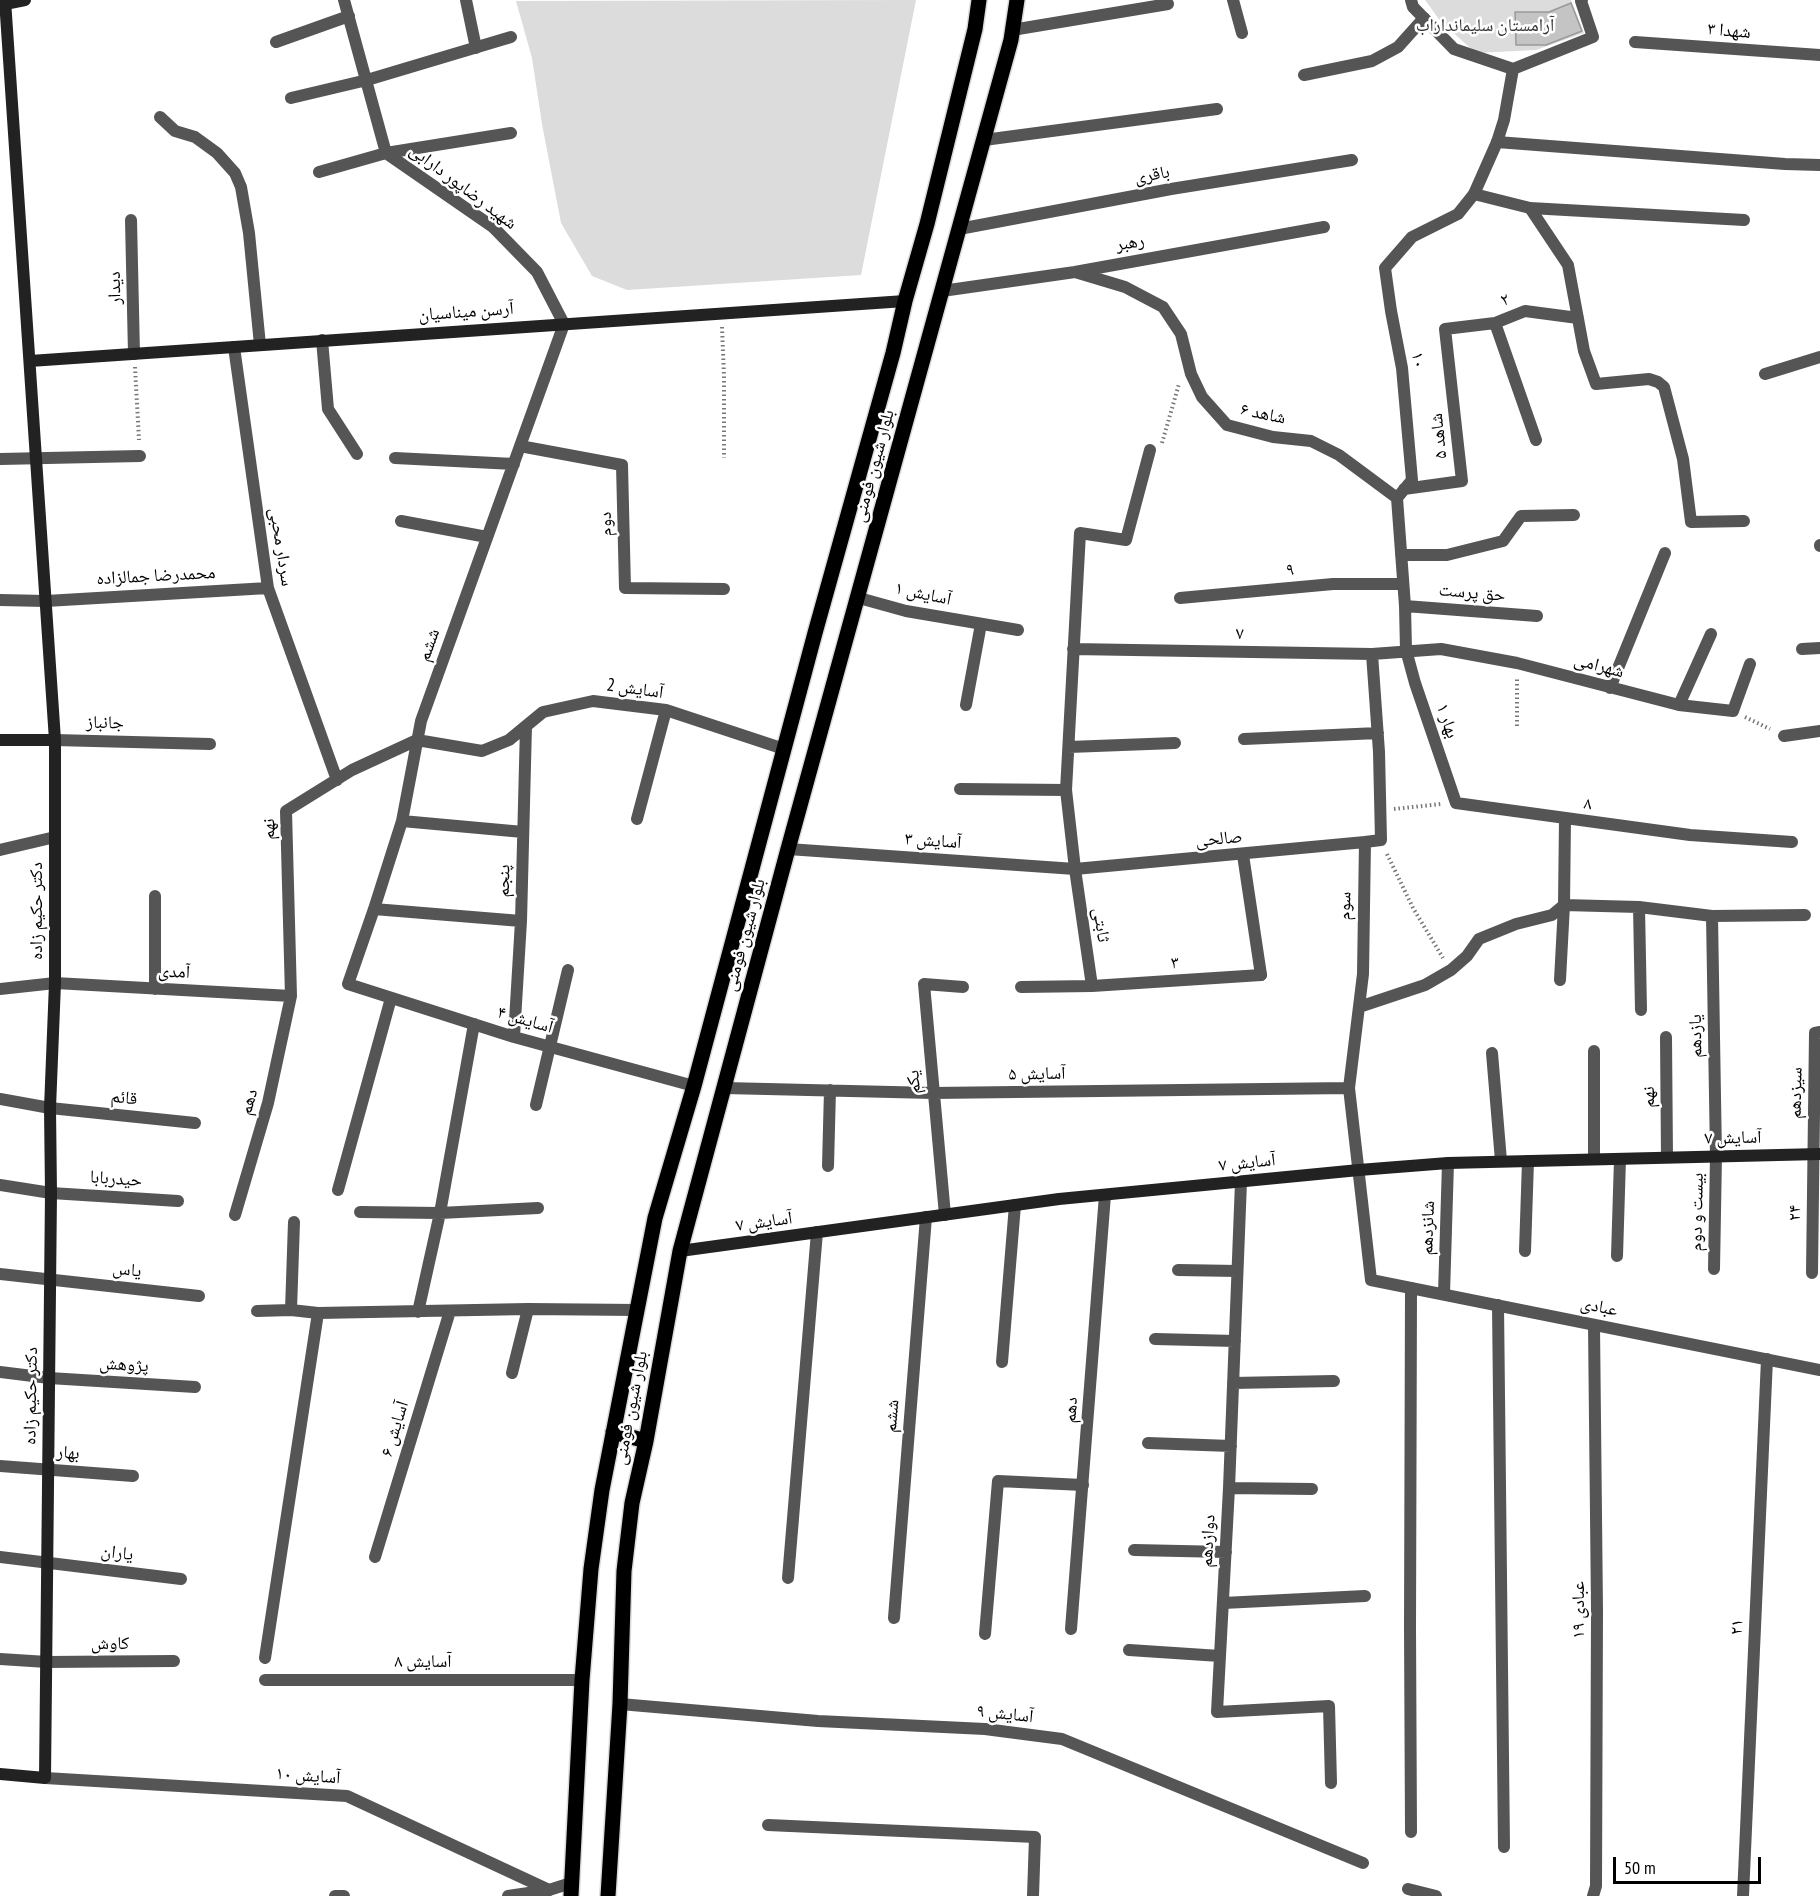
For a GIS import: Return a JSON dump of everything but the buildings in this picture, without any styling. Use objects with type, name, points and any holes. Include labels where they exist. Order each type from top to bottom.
[{"type":"main road","name":"بلوار شیون فومنی","points":[[571,1890],[582,1680],[591,1569],[602,1490],[655,1218],[694,1086],[893,353],[975,29],[979,0]]},
{"type":"main road","name":"بلوار شیون فومنی","points":[[608,1896],[620,1704],[624,1572],[632,1503],[646,1441],[680,1251],[788,849],[984,140],[1012,30],[1017,0]]},
{"type":"main road","points":[[613,1432],[646,1441]]},
{"type":"street","points":[[5,2],[24,0]]},
{"type":"street","name":"شهید رضاپور دارابی","points":[[344,0],[386,153],[493,227],[537,272],[564,324]]},
{"type":"street","points":[[466,0],[476,48]]},
{"type":"street","points":[[1233,0],[1242,33]]},
{"type":"street","points":[[1411,0],[1413,7],[1454,49],[1513,69],[1593,37],[1582,0]]},
{"type":"street","name":"دکتر حکیم زاده","points":[[5,2],[4,45],[30,362],[55,740],[55,983],[50,1108],[45,1778]]},
{"type":"street","points":[[1012,30],[1168,4]]},
{"type":"street","points":[[276,42],[349,16]]},
{"type":"street","points":[[1304,75],[1372,61],[1398,47],[1424,18]]},
{"type":"street","points":[[291,98],[366,80],[512,37]]},
{"type":"street","name":"شهدا ۳","points":[[1635,42],[1820,55]]},
{"type":"street","name":"۱۰","points":[[1406,650],[1400,493],[1412,480],[1402,368],[1390,311],[1385,268],[1412,237],[1458,214],[1474,194],[1504,120],[1513,69]]},
{"type":"street","points":[[984,140],[1217,108]]},
{"type":"street","points":[[160,117],[175,131],[195,137],[217,153],[235,173],[241,187],[249,233],[260,345]]},
{"type":"street","points":[[320,172],[386,153],[511,133]]},
{"type":"street","points":[[1497,142],[1820,165]]},
{"type":"street","name":"باقری","points":[[959,229],[1171,189],[1352,160]]},
{"type":"street","points":[[1474,194],[1530,208],[1744,220]]},
{"type":"street","points":[[1530,208],[1568,265],[1584,351],[1596,384],[1649,379],[1664,387],[1683,459],[1691,522],[1744,521]]},
{"type":"street","name":"دیدار","points":[[131,220],[135,354]]},
{"type":"street","name":"رهبر","points":[[942,291],[1075,272],[1324,226]]},
{"type":"street","name":"شاهد ۶","points":[[1075,272],[1125,286],[1163,307],[1181,334],[1191,374],[1202,397],[1227,425],[1273,437],[1311,441],[1339,455],[1400,493]]},
{"type":"street","name":"آرسن میناسیان","points":[[30,362],[905,301]]},
{"type":"street","name":"۲","points":[[1445,329],[1495,323],[1525,311],[1578,318]]},
{"type":"street","points":[[1495,323],[1536,440]]},
{"type":"street","name":"ششم","points":[[348,984],[402,821],[421,721],[564,324]]},
{"type":"street","name":"شاهد ۵","points":[[1400,493],[1462,482],[1445,329]]},
{"type":"street","points":[[322,340],[328,408],[357,454]]},
{"type":"street","name":"سردار محبی","points":[[234,347],[268,588],[337,780]]},
{"type":"street","points":[[1765,374],[1820,357]]},
{"type":"street","name":"دوم","points":[[520,446],[622,465],[625,588],[724,589]]},
{"type":"street","points":[[1075,869],[1066,790],[1080,533],[1126,540],[1150,450]]},
{"type":"street","points":[[0,459],[140,456]]},
{"type":"street","points":[[395,458],[514,464]]},
{"type":"street","points":[[1401,555],[1447,555],[1503,541],[1521,516],[1574,515]]},
{"type":"street","points":[[401,521],[487,537]]},
{"type":"street","points":[[1610,688],[1665,553]]},
{"type":"street","name":"۹","points":[[1180,598],[1333,584],[1403,584]]},
{"type":"street","name":"محمدرضا جمالزاده","points":[[0,600],[46,601],[268,588]]},
{"type":"street","name":"آسایش ۱","points":[[859,598],[906,611],[1018,630]]},
{"type":"street","name":"حق پرست","points":[[1405,606],[1537,616]]},
{"type":"street","points":[[966,705],[981,624]]},
{"type":"street","points":[[1679,705],[1712,634]]},
{"type":"street","points":[[1802,649],[1820,648]]},
{"type":"street","name":"۷","points":[[1073,649],[1372,654],[1406,650]]},
{"type":"street","name":"شهرامی","points":[[1406,650],[1441,649],[1517,663],[1679,705],[1733,711]]},
{"type":"street","name":"بهار ۱","points":[[1406,650],[1456,803]]},
{"type":"street","points":[[1365,842],[1381,840],[1378,733],[1372,654]]},
{"type":"street","points":[[1733,711],[1750,664]]},
{"type":"street","name":"آسایش 2","points":[[417,740],[482,751],[509,740],[543,712],[593,701],[666,711],[784,749]]},
{"type":"street","points":[[637,819],[666,711]]},
{"type":"street","name":"پنجم","points":[[514,1037],[522,921],[526,726]]},
{"type":"street","points":[[1784,736],[1820,731]]},
{"type":"street","points":[[1244,739],[1378,733]]},
{"type":"street","name":"جانباز","points":[[0,740],[210,744]]},
{"type":"street","name":"نهم","points":[[291,996],[286,811],[352,770],[417,740]]},
{"type":"street","points":[[1069,747],[1175,743]]},
{"type":"street","points":[[960,789],[1066,790]]},
{"type":"street","name":"۸","points":[[1456,803],[1690,835],[1792,842]]},
{"type":"street","points":[[1560,980],[1564,905],[1564,819]]},
{"type":"street","points":[[402,821],[524,832]]},
{"type":"street","points":[[0,850],[55,837]]},
{"type":"street","name":"صالحی","points":[[1075,869],[1365,842]]},
{"type":"street","name":"سوم","points":[[1365,842],[1363,974],[1349,1088],[1371,1280]]},
{"type":"street","name":"آسایش ۳","points":[[788,849],[1075,869]]},
{"type":"street","name":"۳","points":[[1021,987],[1092,986],[1261,975],[1242,855]]},
{"type":"street","name":"ثابتی","points":[[1075,869],[1092,986]]},
{"type":"street","points":[[154,989],[155,896]]},
{"type":"street","points":[[1359,1007],[1425,985],[1451,970],[1467,956],[1479,939],[1516,924],[1552,915],[1564,905],[1639,907],[1712,916],[1805,915]]},
{"type":"street","points":[[1639,907],[1641,1010]]},
{"type":"street","points":[[374,909],[522,921]]},
{"type":"street","name":"یازدهم","points":[[1712,916],[1716,1156]]},
{"type":"street","points":[[536,1105],[568,970]]},
{"type":"street","name":"آمدی","points":[[0,989],[55,983],[291,996]]},
{"type":"street","name":"آسایش ۴","points":[[348,984],[514,1037],[694,1086]]},
{"type":"street","name":"یکم","points":[[945,1215],[924,984],[963,987]]},
{"type":"street","name":"دهم","points":[[235,1215],[268,1103],[291,996]]},
{"type":"street","points":[[338,1190],[391,998]]},
{"type":"street","points":[[418,1312],[440,1213],[474,1024]]},
{"type":"street","name":"سیزدهم","points":[[1817,1033],[1817,1154]]},
{"type":"street","name":"نهم","points":[[1666,1037],[1667,1157]]},
{"type":"street","points":[[1594,1050],[1594,1159]]},
{"type":"street","points":[[1492,1053],[1501,1161]]},
{"type":"street","name":"آسایش ۵","points":[[725,1088],[933,1093],[1349,1088]]},
{"type":"street","points":[[828,1166],[830,1090]]},
{"type":"street","name":"قائم","points":[[0,1099],[50,1108],[195,1123]]},
{"type":"street","name":"آسایش ۷","points":[[680,1251],[1016,1205],[1359,1170],[1501,1161],[1817,1154]]},
{"type":"street","name":"۲۴","points":[[1812,1273],[1817,1154]]},
{"type":"street","name":"بیست و دوم","points":[[1714,1269],[1716,1156]]},
{"type":"street","points":[[1617,1256],[1620,1159]]},
{"type":"street","points":[[1525,1251],[1528,1161]]},
{"type":"street","name":"شانزدهم","points":[[1444,1294],[1448,1163]]},
{"type":"street","name":"دوازدهم","points":[[1241,1182],[1231,1446],[1217,1712],[1329,1706],[1331,1783]]},
{"type":"street","name":"حیدربابا","points":[[0,1185],[51,1193],[178,1201]]},
{"type":"street","name":"دهم","points":[[1071,1629],[1105,1195]]},
{"type":"street","points":[[1002,1362],[1016,1205]]},
{"type":"street","points":[[360,1212],[440,1213],[538,1208]]},
{"type":"street","name":"ششم","points":[[894,1618],[926,1217]]},
{"type":"street","points":[[291,1310],[294,1222]]},
{"type":"street","points":[[788,1578],[817,1232]]},
{"type":"street","points":[[1178,1270],[1237,1271]]},
{"type":"street","name":"یاس","points":[[0,1274],[199,1296]]},
{"type":"street","name":"عبادی","points":[[1371,1280],[1820,1370]]},
{"type":"street","points":[[1411,1288],[1412,1832]]},
{"type":"street","points":[[1498,1305],[1504,1847]]},
{"type":"street","points":[[257,1311],[291,1310],[318,1313],[528,1309],[637,1310]]},
{"type":"street","points":[[512,1373],[528,1309]]},
{"type":"street","name":"آسایش ۶","points":[[375,1557],[450,1311]]},
{"type":"street","points":[[265,1658],[318,1313]]},
{"type":"street","name":"عبادی ۱۹","points":[[1593,1896],[1596,1886],[1597,1610],[1594,1324]]},
{"type":"street","points":[[1155,1340],[1235,1341]]},
{"type":"street","name":"۲۱","points":[[1743,1896],[1767,1359]]},
{"type":"street","name":"پژوهش","points":[[0,1372],[49,1378],[195,1387]]},
{"type":"street","points":[[1233,1383],[1335,1382]]},
{"type":"street","points":[[1148,1443],[1231,1446]]},
{"type":"street","name":"بهار","points":[[0,1466],[133,1476]]},
{"type":"street","points":[[985,1634],[998,1481],[1083,1485]]},
{"type":"street","points":[[1229,1488],[1312,1489]]},
{"type":"street","points":[[1134,1550],[1226,1552]]},
{"type":"street","name":"یاران","points":[[0,1557],[181,1579]]},
{"type":"street","points":[[1223,1603],[1365,1596]]},
{"type":"street","points":[[1129,1650],[1221,1656]]},
{"type":"street","name":"کاوش","points":[[0,1659],[47,1662],[174,1661]]},
{"type":"street","name":"آسایش ۸","points":[[265,1680],[582,1680]]},
{"type":"street","name":"آسایش ۹","points":[[620,1704],[818,1722],[985,1729],[1062,1739],[1363,1863]]},
{"type":"street","points":[[0,1774],[45,1778]]},
{"type":"street","name":"آسایش ‍۱۰","points":[[45,1778],[347,1796],[549,1890]]},
{"type":"street","points":[[768,1825],[1035,1837],[1033,1896]]},
{"type":"street","points":[[1408,1889],[1436,1896]]},
{"type":"street","points":[[508,1896],[549,1890],[571,1890]]},
{"type":"street","points":[[336,1896],[344,1896]]},
{"type":"path","points":[[721,315],[724,458]]},
{"type":"path","points":[[135,354],[140,456]]},
{"type":"path","points":[[1150,450],[1160,452],[1187,357]]},
{"type":"path","points":[[1517,663],[1517,726]]},
{"type":"path","points":[[1733,711],[1784,736]]},
{"type":"path","points":[[1380,810],[1456,803]]},
{"type":"path","points":[[1381,840],[1413,908],[1451,970]]},
{"type":"green space","points":[[916,0],[861,275],[627,290],[592,276],[561,223],[532,58],[516,1]]},
{"type":"green space","name":"آرامستان سلیمانداراب","points":[[1425,0],[1571,0],[1584,33],[1536,50],[1476,53],[1441,22]]}]
